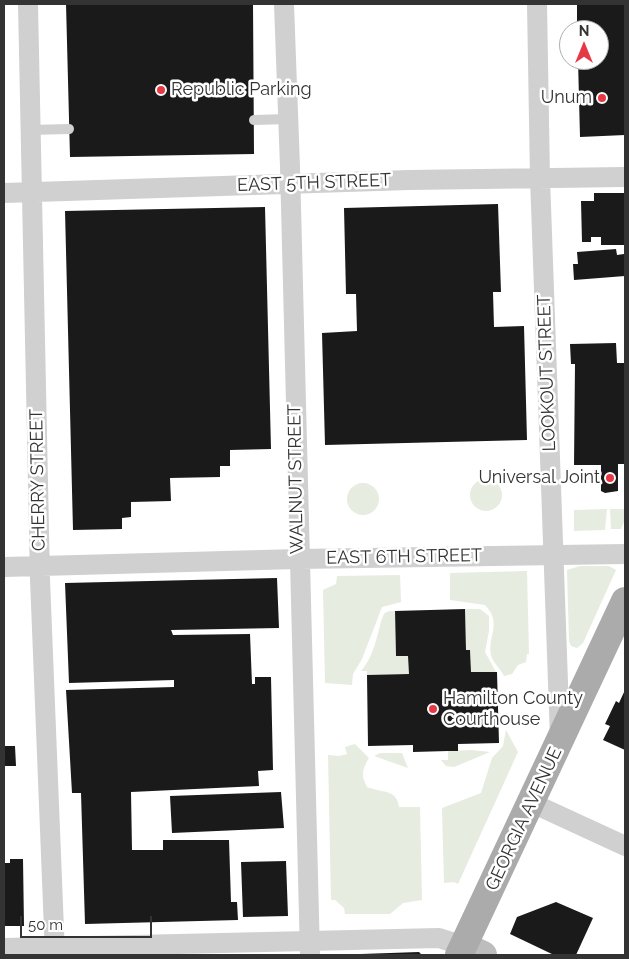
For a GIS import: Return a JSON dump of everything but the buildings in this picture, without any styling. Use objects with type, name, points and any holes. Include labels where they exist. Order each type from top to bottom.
[{"type":"main road","name":"GEORGIA AVENUE","points":[[469,952],[532,803],[625,601]]},
{"type":"street","name":"CHERRY STREET","points":[[28,4],[40,567],[55,951]]},
{"type":"street","name":"WALNUT STREET","points":[[284,4],[310,948]]},
{"type":"street","name":"LOOKOUT STREET","points":[[537,4],[540,178],[560,742]]},
{"type":"street","name":"EAST 5TH STREET","points":[[4,193],[625,176]]},
{"type":"street","name":"EAST 6TH STREET","points":[[4,568],[298,559],[625,554]]},
{"type":"street","points":[[532,803],[625,846]]},
{"type":"street","points":[[4,948],[55,951],[310,948],[439,938],[469,952]]},
{"type":"lane","points":[[254,120],[288,119]]},
{"type":"lane","points":[[30,130],[69,129]]},
{"type":"shaded area","points":[[486,479],[498,483],[502,495],[498,507],[486,511],[474,507],[470,495],[474,483]]},
{"type":"shaded area","points":[[363,483],[375,487],[379,499],[375,511],[363,515],[351,511],[347,499],[351,487]]},
{"type":"shaded area","points":[[607,509],[605,530],[574,531],[574,510]]},
{"type":"shaded area","points":[[610,509],[625,509],[625,520],[621,529],[611,529]]},
{"type":"shaded area","points":[[580,566],[609,566],[616,570],[583,643],[577,648],[571,646],[569,641],[567,570]]},
{"type":"shaded area","points":[[527,571],[529,654],[527,654],[526,662],[518,665],[512,674],[504,676],[491,655],[490,648],[494,624],[490,612],[485,605],[450,600],[450,573]]},
{"type":"shaded area","points":[[400,575],[401,602],[382,607],[362,659],[353,674],[352,685],[325,683],[323,590],[336,584],[337,576]]},
{"type":"shaded area","points":[[465,609],[480,609],[489,616],[489,631],[485,652],[496,672],[471,672],[470,650],[466,650]]},
{"type":"shaded area","points":[[389,611],[395,611],[396,656],[408,656],[409,674],[367,675],[367,671],[361,671],[373,651],[383,616]]},
{"type":"shaded area","points":[[506,730],[518,752],[458,884],[454,882],[444,883],[442,808],[481,793],[492,758],[503,746]]},
{"type":"shaded area","points":[[355,744],[369,758],[363,772],[367,787],[392,794],[398,801],[399,807],[420,807],[422,900],[403,903],[390,914],[345,914],[344,908],[335,900],[331,900],[328,755],[339,756],[347,754],[345,747]]},
{"type":"shaded area","points":[[471,750],[490,752],[454,767],[446,766],[441,760],[448,760],[448,751]]},
{"type":"shaded area","points":[[380,753],[402,753],[408,768],[374,756]]},
{"type":"place","name":"Republic Parking","points":[[161,90]]},
{"type":"place","name":"Unum","points":[[602,98]]},
{"type":"place","name":"Universal Joint","points":[[610,478]]},
{"type":"place","name":"Hamilton County Courthouse","points":[[433,709]]}]
